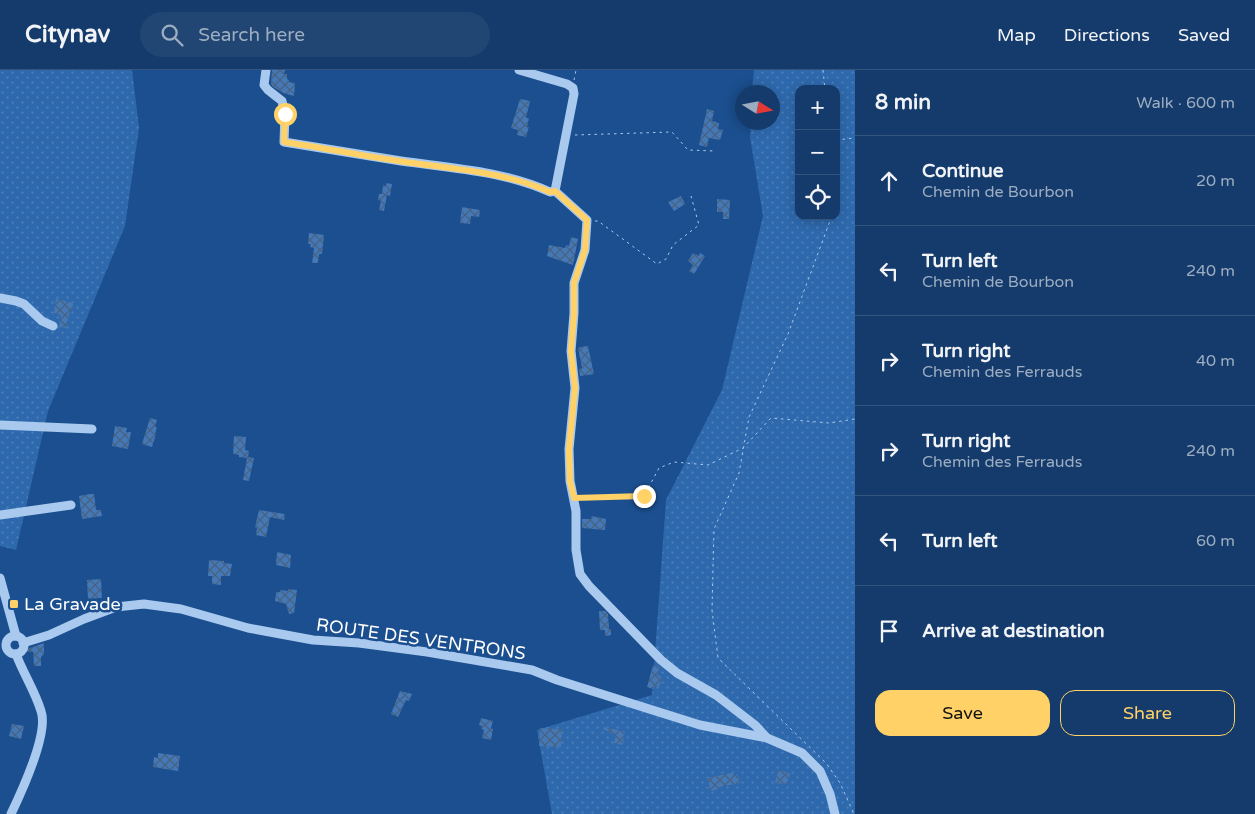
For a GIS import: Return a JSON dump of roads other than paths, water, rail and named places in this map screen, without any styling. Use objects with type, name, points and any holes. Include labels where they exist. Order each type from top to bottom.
[{"type":"street","points":[[266,70],[264,84],[282,102],[285,114],[284,142],[377,158],[498,175],[550,192],[555,191],[587,220],[585,250],[574,283],[571,351],[575,388],[569,449],[570,481],[576,511],[577,558],[580,574],[589,586],[661,660],[677,673],[716,695],[755,725],[767,738]]},
{"type":"street","points":[[519,70],[567,84],[573,88],[574,94],[555,191]]},
{"type":"street","points":[[0,298],[24,304],[42,321],[54,326]]},
{"type":"street","points":[[0,425],[92,429]]},
{"type":"street","points":[[0,515],[71,505]]},
{"type":"street","points":[[0,578],[16,636]]},
{"type":"street","name":"ROUTE DES VENTRONS","points":[[23,644],[116,607],[144,604],[181,609],[248,628],[313,640],[358,643],[417,651],[532,670],[556,680],[700,725],[767,738],[802,753],[820,771],[830,794],[835,814]]},
{"type":"street","points":[[11,814],[31,770],[42,730],[42,712],[16,654],[3,649],[11,637],[16,636],[22,639],[23,644],[22,649],[16,654]]},
{"type":"place","name":"La Gravade","points":[[14,604]]}]
